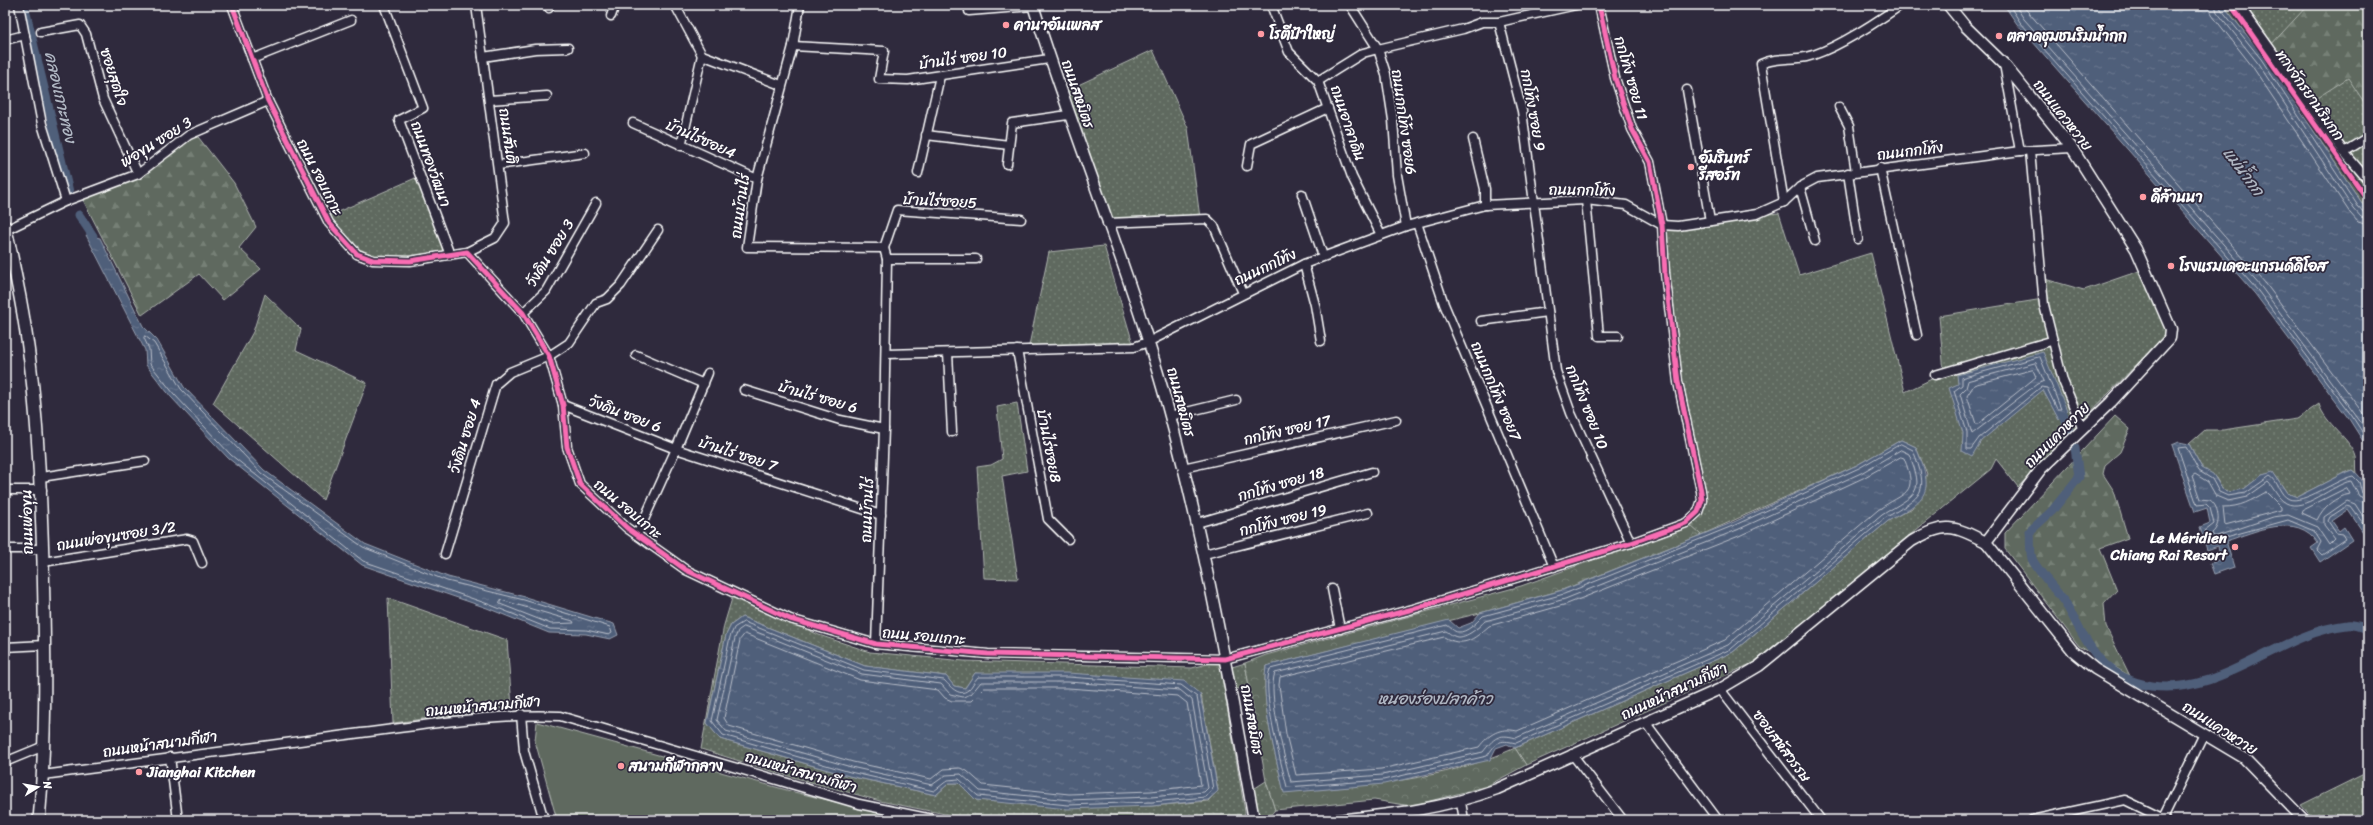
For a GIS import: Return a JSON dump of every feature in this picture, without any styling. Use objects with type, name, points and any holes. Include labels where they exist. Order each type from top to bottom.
[{"type":"main road","name":"ถนนพ่อขุน","points":[[6,228],[24,319],[31,367],[42,490],[45,645],[44,746],[39,820]]},
{"type":"street","points":[[6,228],[66,201],[42,124],[19,5]]},
{"type":"street","name":"ถนน รอบเกาะ","points":[[232,5],[268,101],[329,223],[356,254],[373,260],[410,261],[467,252],[523,313],[549,356],[563,405],[567,447],[580,484],[637,535],[686,570],[790,618],[876,644],[988,654],[1225,658],[1340,629],[1631,543]]},
{"type":"street","name":"ถนนทองวัฒนา","points":[[384,5],[424,108],[399,120],[450,255]]},
{"type":"street","name":"ถนนสันติ","points":[[467,252],[495,238],[505,223],[476,5]]},
{"type":"street","points":[[611,16],[615,5]]},
{"type":"street","points":[[675,5],[702,55],[781,86]]},
{"type":"street","name":"ถนนบ้านไร่","points":[[800,5],[793,46],[757,179],[747,247],[884,248],[887,260],[886,354],[876,644]]},
{"type":"street","points":[[969,11],[1033,5]]},
{"type":"street","name":"ถนนสหมิตร","points":[[1033,5],[1068,115],[1148,342],[1170,416],[1204,554],[1225,658],[1254,820]]},
{"type":"street","name":"ถนนอาลาดิน","points":[[1271,5],[1289,52],[1318,81],[1352,177],[1381,235]]},
{"type":"street","name":"ถนนกกโท้ง ซอย6","points":[[1350,5],[1378,49],[1386,74],[1391,104],[1397,175],[1406,226]]},
{"type":"street","points":[[1318,81],[1363,53],[1463,29],[1482,22],[1499,22],[1576,5]]},
{"type":"street","name":"กกโท้ง ซอย 11","points":[[1599,5],[1615,78],[1632,129],[1650,162],[1662,225],[1678,382],[1702,500],[1698,512],[1686,523],[1631,543]]},
{"type":"street","points":[[1784,202],[1761,64],[1770,60],[1807,57],[1834,45],[1900,5]]},
{"type":"street","name":"ถนนแควหวาย","points":[[1948,5],[1965,26],[2004,64],[2072,148],[2136,249],[2171,329],[2170,338],[2083,429],[2041,470],[1986,542],[2073,651],[2094,669],[2244,758],[2304,820]]},
{"type":"street","points":[[2239,5],[2344,152],[2368,180]]},
{"type":"street","points":[[252,58],[351,20]]},
{"type":"street","name":"กกโท้ง ซอย 9","points":[[1499,22],[1522,111],[1533,203]]},
{"type":"street","name":"ซอยสุดใจ","points":[[41,32],[80,25],[86,34],[103,98],[138,174]]},
{"type":"street","points":[[5,40],[25,35]]},
{"type":"street","name":"บ้านไร่ ซอย 10","points":[[793,46],[884,51],[879,79],[908,80],[1050,59]]},
{"type":"street","points":[[483,57],[535,49],[568,48]]},
{"type":"street","points":[[681,146],[702,55]]},
{"type":"street","points":[[2004,64],[2020,151]]},
{"type":"street","points":[[918,173],[940,76]]},
{"type":"street","points":[[1687,90],[1710,221]]},
{"type":"street","points":[[489,100],[547,96]]},
{"type":"street","name":"พ่อขุน ซอย 3","points":[[66,201],[138,174],[189,135],[268,101]]},
{"type":"street","points":[[1839,107],[1849,126],[1858,239]]},
{"type":"street","points":[[1247,166],[1251,144],[1328,108]]},
{"type":"street","points":[[1007,164],[1012,123],[1068,115]]},
{"type":"street","name":"บ้านไร่ซอย4","points":[[633,123],[681,146],[757,179]]},
{"type":"street","points":[[926,135],[1009,145]]},
{"type":"street","points":[[2344,152],[2368,137]]},
{"type":"street","points":[[1473,139],[1485,189],[1485,205]]},
{"type":"street","name":"ถนนกกโท้ง","points":[[1148,342],[1243,293],[1304,264],[1406,226],[1485,205],[1586,200],[1626,205],[1662,225],[1678,226],[1757,214],[1784,202],[1800,187],[1816,178],[1880,168],[2020,151],[2072,148]]},
{"type":"street","points":[[2030,151],[2044,305],[2051,341],[2063,381],[2083,429]]},
{"type":"street","points":[[498,165],[585,153]]},
{"type":"street","points":[[1880,168],[1917,336]]},
{"type":"street","points":[[1800,187],[1815,241]]},
{"type":"street","points":[[1302,194],[1324,256]]},
{"type":"street","points":[[1586,200],[1599,336],[1618,336]]},
{"type":"street","name":"วังดิน ซอย 3","points":[[523,313],[546,291],[596,203]]},
{"type":"street","name":"กกโท้ง ซอย 10","points":[[1533,203],[1556,372],[1562,390],[1631,543]]},
{"type":"street","name":"บ้านไร่ซอย5","points":[[884,248],[897,210],[1021,219]]},
{"type":"street","points":[[1107,223],[1207,219],[1214,226],[1243,293]]},
{"type":"street","name":"ถนนกกโท้ง ซอย7","points":[[1417,223],[1444,304],[1554,567]]},
{"type":"street","name":"วังดิน ซอย 4","points":[[445,554],[496,384],[510,372],[549,356],[569,343],[596,303],[606,299],[620,285],[636,264],[658,230]]},
{"type":"street","points":[[887,260],[976,259]]},
{"type":"street","points":[[1304,264],[1315,305],[1321,341]]},
{"type":"street","points":[[1481,321],[1548,312]]},
{"type":"street","points":[[1936,375],[2051,341]]},
{"type":"street","points":[[886,354],[1134,347],[1148,342]]},
{"type":"street","name":"บ้านไร่ซอย8","points":[[1017,350],[1048,519],[1068,539]]},
{"type":"street","points":[[948,353],[952,432]]},
{"type":"street","points":[[636,355],[704,384]]},
{"type":"street","points":[[676,449],[708,373]]},
{"type":"street","name":"บ้านไร่ ซอย 6","points":[[744,390],[840,420],[884,429]]},
{"type":"street","points":[[1170,416],[1236,400]]},
{"type":"street","name":"วังดิน ซอย 6","points":[[563,405],[676,449]]},
{"type":"street","name":"กกโท้ง ซอย 17","points":[[1183,468],[1396,420]]},
{"type":"street","name":"บ้านไร่ ซอย 7","points":[[637,535],[676,449],[881,515]]},
{"type":"street","points":[[41,477],[144,461]]},
{"type":"street","name":"กกโท้ง ซอย 18","points":[[1197,523],[1372,472]]},
{"type":"street","points":[[5,490],[42,490]]},
{"type":"street","name":"กกโท้ง ซอย 19","points":[[1204,554],[1368,513]]},
{"type":"street","name":"ถนนหน้าสนามกีฬา","points":[[1337,820],[1415,812],[1461,802],[1497,789],[1572,754],[1720,689],[1759,666],[1912,541],[1934,529],[1959,528],[1986,542]]},
{"type":"street","name":"ถนนพ่อขุนซอย 3/2","points":[[43,562],[187,539],[193,541],[202,563]]},
{"type":"street","points":[[5,549],[42,549]]},
{"type":"street","points":[[1332,588],[1340,629]]},
{"type":"street","points":[[5,647],[45,645]]},
{"type":"street","name":"ซอยสหัสวรรษ","points":[[1720,689],[1821,820]]},
{"type":"street","points":[[521,714],[524,751],[544,820]]},
{"type":"street","name":"ถนนหน้าสนามกีฬา","points":[[43,775],[521,714],[560,716],[859,804],[937,820]]},
{"type":"street","points":[[1645,722],[1718,820]]},
{"type":"street","points":[[2032,820],[2125,800],[2164,819],[2204,734]]},
{"type":"street","points":[[5,762],[44,746]]},
{"type":"street","points":[[1572,754],[1623,820]]},
{"type":"street","points":[[170,758],[178,820]]},
{"type":"street","points":[[1461,802],[1464,820]]},
{"type":"green space","points":[[2223,5],[2239,5],[2259,40],[2368,186],[2368,212],[2264,57]]},
{"type":"green space","points":[[2239,5],[2368,5],[2368,189],[2259,40]]},
{"type":"green space","points":[[2308,5],[2368,5],[2368,105],[2366,105],[2348,78],[2309,103],[2269,47]]},
{"type":"green space","points":[[1153,50],[1188,128],[1200,218],[1107,223],[1061,93]]},
{"type":"green space","points":[[195,133],[234,183],[256,227],[239,248],[261,269],[223,300],[199,274],[142,315],[81,196],[139,175]]},
{"type":"green space","points":[[420,176],[450,255],[410,261],[357,254],[326,217]]},
{"type":"green space","points":[[1779,213],[1799,275],[1871,253],[1905,392],[1944,373],[1939,316],[2043,299],[2041,278],[2084,290],[2145,269],[2171,329],[2018,487],[1996,459],[1991,469],[1753,663],[1526,765],[1515,748],[1733,652],[1888,521],[1912,508],[1927,474],[1916,447],[1901,440],[1857,465],[1701,535],[1686,523],[1701,496],[1678,382],[1662,225]]},
{"type":"green space","points":[[1104,246],[1134,347],[1028,350],[1049,252]]},
{"type":"green space","points":[[265,294],[301,329],[296,350],[367,383],[323,500],[213,403],[253,332]]},
{"type":"green space","points":[[1017,403],[1027,471],[1002,476],[1018,579],[984,578],[977,467],[991,465],[1002,459],[997,407]]},
{"type":"green space","points":[[2319,404],[2326,418],[2349,444],[2353,451],[2356,457],[2357,473],[2353,470],[2342,474],[2297,497],[2287,493],[2275,475],[2262,475],[2244,489],[2236,492],[2229,492],[2222,489],[2216,478],[2202,468],[2189,444],[2205,430],[2223,430],[2297,419]]},
{"type":"green space","points":[[2115,416],[2130,429],[2120,452],[2105,465],[2103,474],[2114,491],[2128,538],[2100,548],[2117,590],[2104,604],[2106,627],[2130,676],[2079,646],[2005,549],[2005,533]]},
{"type":"green space","points":[[1690,525],[1701,535],[1562,590],[1480,613],[1266,666],[1265,698],[1267,714],[1284,792],[1372,784],[1431,775],[1488,759],[1515,748],[1526,765],[1487,786],[1411,806],[1374,800],[1275,810],[1266,781],[1245,663],[1266,655],[1521,586]]},
{"type":"green space","points":[[733,595],[819,635],[870,652],[964,661],[1192,668],[1215,662],[1220,664],[1245,812],[1243,820],[975,820],[880,801],[778,773],[701,749],[724,625]],"holes":[[[742,617],[865,666],[946,676],[954,686],[965,688],[975,673],[1201,695],[1218,790],[1208,801],[1152,806],[976,800],[959,783],[949,783],[936,795],[849,776],[720,739],[707,723],[726,635],[731,625]]]},
{"type":"green space","points":[[388,598],[507,640],[512,707],[393,723]]},
{"type":"green space","points":[[1245,663],[1250,691],[1235,688],[1232,667]]},
{"type":"green space","name":"สนามกีฬากลาง","points":[[537,722],[794,792],[912,820],[557,820],[535,741]]},
{"type":"green space","points":[[2368,772],[2368,820],[2314,820],[2301,805]]},
{"type":"green space","points":[[1266,781],[1275,810],[1266,820],[1261,820],[1255,811],[1252,790]]},
{"type":"water","name":"แม่น้ำกก","points":[[2004,5],[2223,5],[2264,57],[2368,212],[2368,449],[2349,419],[2255,294],[2017,24]]},
{"type":"water","points":[[86,235],[100,238],[143,326],[157,340],[184,387],[264,470],[365,544],[448,577],[525,597],[614,624],[618,635],[610,639],[586,634],[549,633],[487,608],[362,565],[228,458],[171,397],[146,365],[145,350]]},
{"type":"water","points":[[2043,352],[2067,410],[2059,420],[2043,390],[1981,441],[1972,456],[1962,451],[1963,433],[1949,388],[1958,384],[1957,375]]},
{"type":"water","name":"หนองร่องปลาค้าว","points":[[1901,440],[1916,447],[1922,462],[1926,484],[1920,499],[1913,506],[1888,521],[1733,652],[1515,748],[1507,744],[1496,748],[1490,760],[1384,784],[1284,793],[1267,714],[1265,698],[1266,666],[1449,620],[1458,628],[1471,623],[1480,613],[1563,590],[1734,522],[1857,465]]},
{"type":"water","points":[[2179,442],[2189,444],[2202,468],[2213,474],[2222,489],[2229,492],[2244,489],[2262,475],[2273,472],[2287,493],[2297,497],[2353,470],[2363,483],[2368,499],[2368,533],[2365,535],[2348,510],[2332,521],[2339,531],[2344,527],[2352,540],[2320,562],[2311,548],[2318,543],[2309,533],[2299,528],[2287,526],[2262,529],[2226,541],[2234,567],[2214,574],[2210,563],[2221,559],[2218,546],[2207,550],[2200,527],[2210,523],[2207,508],[2195,512],[2172,445]]},
{"type":"water","points":[[742,617],[865,666],[946,676],[954,686],[965,688],[975,673],[1068,673],[1184,681],[1200,694],[1218,791],[1208,800],[1152,806],[1068,809],[976,800],[959,783],[949,783],[936,795],[849,776],[720,739],[707,723],[726,635],[731,625]]},
{"type":"waterway","name":"คลองเกาะทอง","points":[[24,5],[70,196]]},
{"type":"waterway","name":"คลองเกาะทอง","points":[[79,215],[93,236]]},
{"type":"waterway","points":[[2064,415],[2069,431]]},
{"type":"waterway","points":[[2075,448],[2079,477],[2052,511],[2030,531],[2031,554],[2037,568],[2059,594],[2094,652],[2102,662],[2123,677],[2151,686],[2177,687],[2202,682],[2226,673],[2297,639],[2322,630],[2347,625],[2368,629]]},
{"type":"cycle path","points":[[232,5],[268,101],[329,223],[357,254],[373,260],[410,261],[467,252],[523,313],[549,356],[563,405],[567,447],[580,484],[627,528],[686,570],[790,619],[876,644],[988,654],[1225,659],[1413,609],[1631,543],[1686,523],[1698,512],[1702,500],[1701,491],[1678,382],[1665,273],[1662,225],[1650,162],[1632,129],[1615,78],[1599,5]]},
{"type":"cycle path","name":"ทางจักรยานริมกก","points":[[2231,5],[2368,200]]},
{"type":"place","name":"คานาอันเพลส","points":[[1006,25]]},
{"type":"place","name":"โรตีป้าใหญ่","points":[[1261,34]]},
{"type":"place","name":"ตลาดชุมชนริมน้ำกก","points":[[1999,36]]},
{"type":"place","name":"อัมรินทร์ รีสอร์ท","points":[[1691,167]]},
{"type":"place","name":"ดีล้านนา","points":[[2143,197]]},
{"type":"place","name":"โรงแรมเดอะแกรนด์ดิโอส","points":[[2171,266]]},
{"type":"place","name":"Le Méridien Chiang Rai Resort","points":[[2235,547]]},
{"type":"place","name":"สนามกีฬากลาง","points":[[621,766]]},
{"type":"place","name":"Jianghai Kitchen","points":[[139,772]]}]
